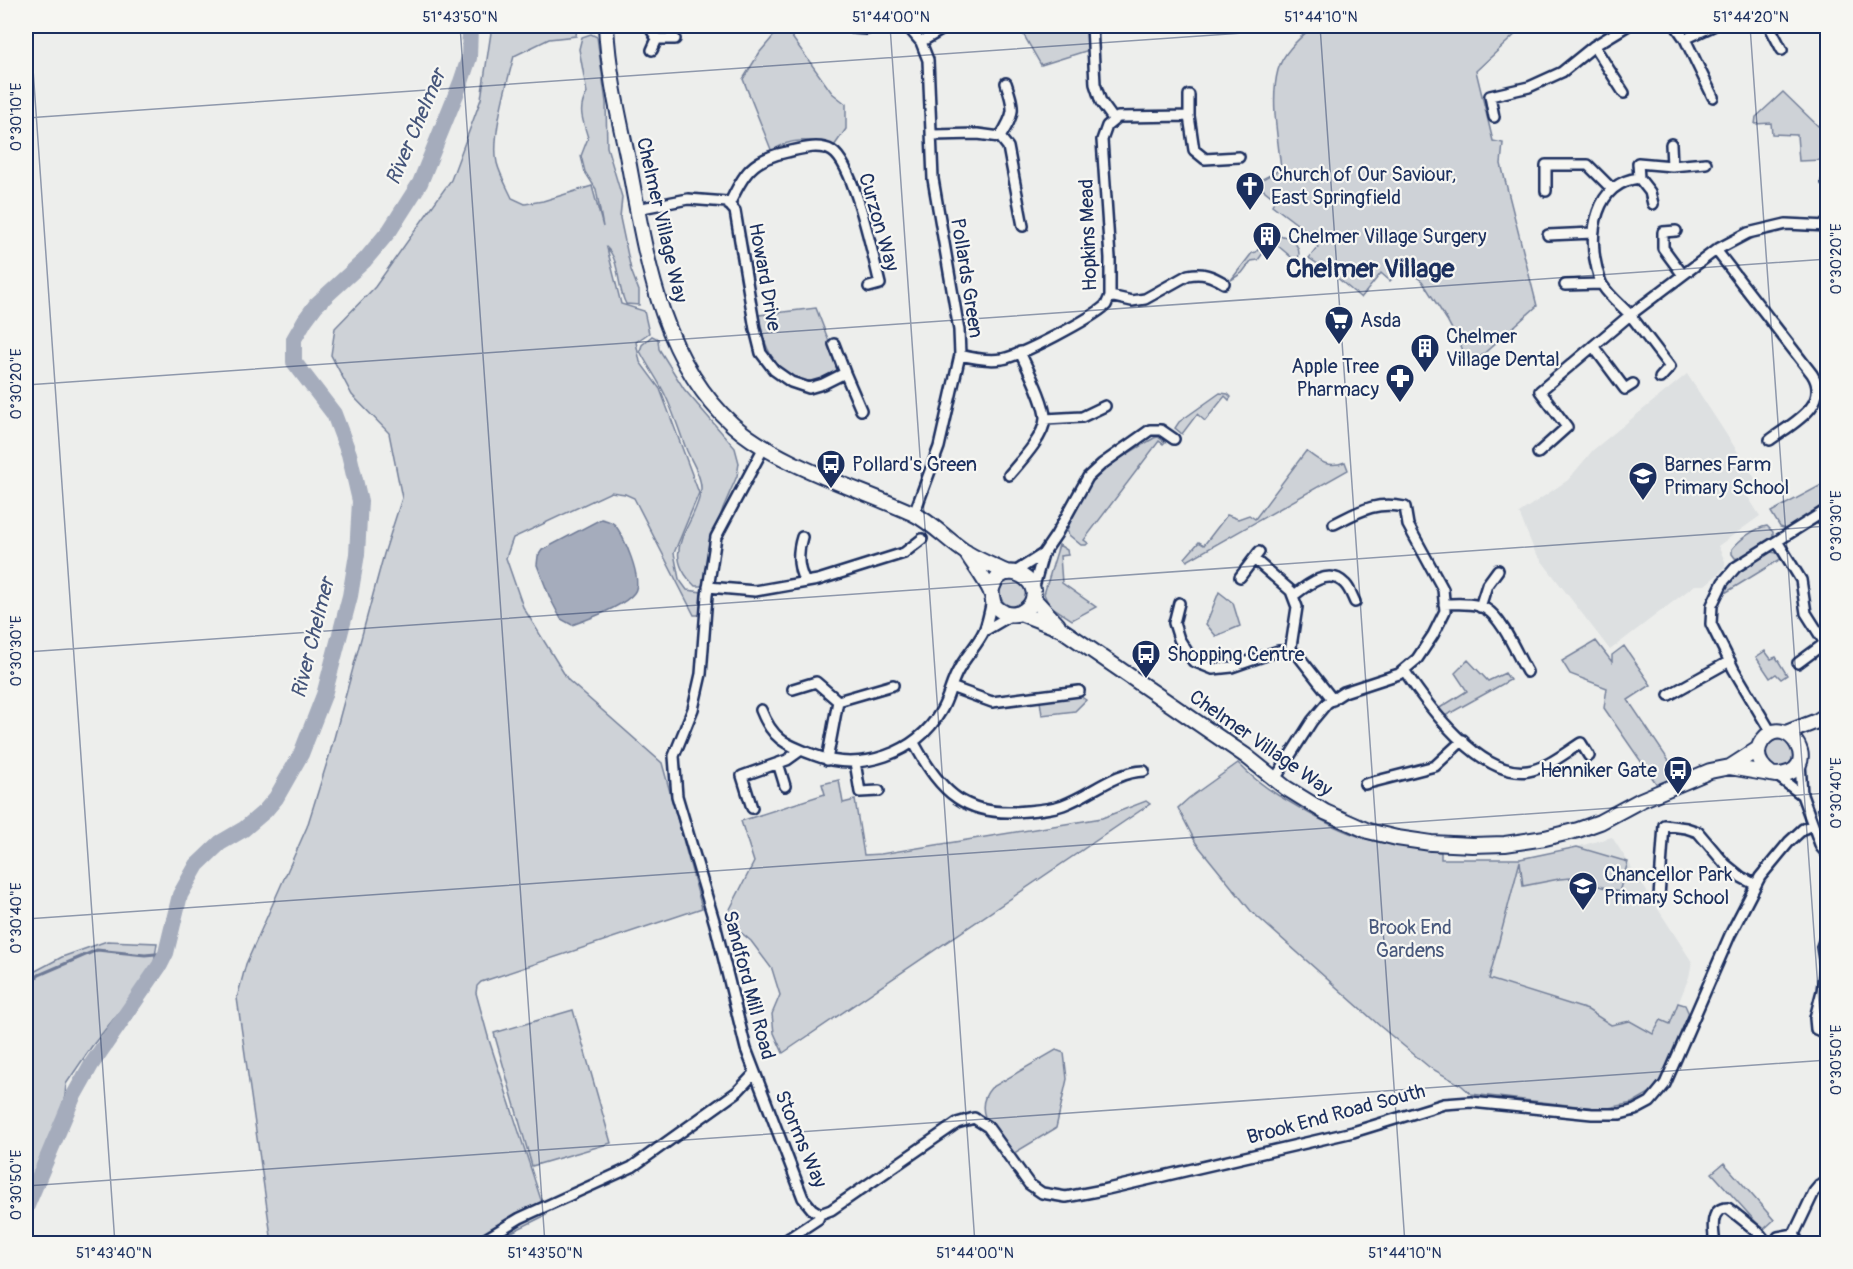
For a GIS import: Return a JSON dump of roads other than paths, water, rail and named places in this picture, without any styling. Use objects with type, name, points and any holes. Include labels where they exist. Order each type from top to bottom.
[{"type":"street","name":"Chelmer Village Way","points":[[606,26],[617,105],[637,209],[660,306],[679,353],[704,392],[733,425],[764,447],[914,514],[966,552],[1027,578],[1033,594],[1061,629]]},
{"type":"street","points":[[649,26],[657,39]]},
{"type":"street","points":[[852,26],[867,29],[875,26]]},
{"type":"street","name":"Pollards Green","points":[[907,26],[921,42],[928,65],[933,179],[959,330],[960,356],[939,447],[914,514]]},
{"type":"street","points":[[921,42],[948,26]]},
{"type":"street","points":[[1092,26],[1095,84],[1101,102],[1114,120],[1118,117],[1189,116]]},
{"type":"street","points":[[1494,117],[1490,96],[1529,87],[1562,72],[1594,46],[1627,26]]},
{"type":"street","points":[[1676,26],[1685,39],[1713,97]]},
{"type":"street","points":[[1685,39],[1713,26]]},
{"type":"street","points":[[1776,26],[1771,29],[1782,50]]},
{"type":"street","points":[[657,39],[675,39]]},
{"type":"street","points":[[652,50],[657,39]]},
{"type":"street","points":[[1594,46],[1624,93]]},
{"type":"street","points":[[1000,137],[1012,118],[1013,104],[1006,83]]},
{"type":"street","points":[[1189,95],[1189,116],[1194,150],[1205,159],[1239,157]]},
{"type":"street","name":"Hopkins Mead","points":[[960,356],[1001,359],[1020,352],[1101,310],[1106,305],[1110,296],[1110,258],[1102,140],[1107,126],[1114,120]]},
{"type":"street","points":[[932,135],[978,134],[1000,137],[1008,147],[1023,226]]},
{"type":"street","points":[[1671,144],[1672,165]]},
{"type":"street","name":"Curzon Way","points":[[729,205],[738,184],[750,167],[767,157],[814,147],[831,150],[842,163],[851,180],[880,284],[869,287]]},
{"type":"street","points":[[1653,204],[1650,192],[1639,178],[1638,163],[1672,165],[1706,163]]},
{"type":"street","points":[[1546,191],[1546,165],[1588,165],[1612,189]]},
{"type":"street","points":[[1639,178],[1626,179],[1612,189],[1600,205],[1593,233],[1593,252],[1601,284],[1630,315],[1670,367],[1660,378]]},
{"type":"street","name":"Howard Drive","points":[[637,209],[688,199],[727,202],[735,211],[761,353],[774,370],[791,382],[809,388],[824,384],[845,373]]},
{"type":"street","points":[[1538,453],[1567,427],[1540,392],[1630,315],[1716,250],[1748,233],[1786,224],[1827,226]]},
{"type":"street","points":[[1676,231],[1663,232],[1663,248],[1683,275]]},
{"type":"street","points":[[1548,235],[1593,233]]},
{"type":"street","points":[[1716,250],[1812,374],[1818,388],[1818,395],[1810,409],[1770,440]]},
{"type":"street","points":[[1110,296],[1132,301],[1145,299],[1195,273],[1211,276],[1224,283]]},
{"type":"street","points":[[1566,285],[1601,284]]},
{"type":"street","points":[[834,344],[861,410]]},
{"type":"street","points":[[1593,346],[1625,389],[1633,384]]},
{"type":"street","points":[[1009,475],[1042,431],[1045,418],[1020,352]]},
{"type":"street","points":[[1045,418],[1082,417],[1106,406]]},
{"type":"street","points":[[984,631],[1017,614],[1030,604],[1043,554],[1056,535],[1083,483],[1102,464],[1150,430],[1161,430],[1174,439]]},
{"type":"street","name":"Sandford Mill Road","points":[[477,1244],[520,1218],[632,1167],[737,1092],[754,1074],[706,894],[685,826],[675,776],[674,756],[693,710],[701,674],[708,587],[716,537],[764,447]]},
{"type":"street","points":[[1275,779],[1327,703],[1344,692],[1399,674],[1417,659],[1445,611],[1443,589],[1408,525],[1405,507],[1390,504],[1372,506],[1334,524]]},
{"type":"street","points":[[1827,509],[1736,567],[1723,582],[1712,605],[1711,624],[1730,661],[1779,733],[1792,736],[1800,755],[1802,795],[1821,847],[1827,855]]},
{"type":"street","points":[[802,537],[798,552],[800,567],[806,582]]},
{"type":"street","points":[[708,587],[755,591],[806,582],[904,553],[922,539]]},
{"type":"street","points":[[1777,541],[1801,580],[1806,613],[1826,642],[1798,663]]},
{"type":"street","name":"Chelmer Village Way","points":[[966,552],[1000,611],[1017,614],[1061,629],[1325,812],[1368,831],[1408,840],[1472,845],[1505,844],[1545,838],[1578,830],[1710,771],[1730,767],[1773,774],[1790,772],[1822,718]]},
{"type":"street","points":[[761,710],[768,728],[780,740],[827,760],[855,762],[877,759],[914,742],[930,727],[942,710],[958,671],[984,631],[996,580],[1043,554]]},
{"type":"street","points":[[1240,577],[1257,555],[1291,591],[1297,607],[1290,653]]},
{"type":"street","points":[[1479,607],[1487,585],[1498,570]]},
{"type":"street","points":[[1293,596],[1321,578],[1334,578],[1345,584],[1355,602]]},
{"type":"street","points":[[1179,603],[1174,622],[1179,639],[1194,661],[1213,669],[1232,667],[1278,651],[1297,654],[1333,700]]},
{"type":"street","points":[[1444,604],[1466,604],[1486,608],[1500,623],[1527,672]]},
{"type":"street","points":[[1669,695],[1730,661]]},
{"type":"street","points":[[1404,670],[1432,711],[1495,766],[1512,772],[1530,771],[1547,764],[1581,743],[1589,756]]},
{"type":"street","points":[[793,689],[816,682],[838,701]]},
{"type":"street","points":[[838,701],[893,685]]},
{"type":"street","points":[[951,687],[992,702],[1079,691]]},
{"type":"street","points":[[827,760],[838,701]]},
{"type":"street","name":"Chelmer Village Way","points":[[1730,767],[1758,749],[1761,742],[1822,718]]},
{"type":"street","points":[[1365,784],[1435,766],[1463,740]]},
{"type":"street","points":[[914,742],[935,778],[953,796],[971,806],[997,813],[1063,805],[1125,774],[1144,771]]},
{"type":"street","points":[[1758,749],[1760,763],[1802,795]]},
{"type":"street","points":[[752,808],[742,776],[778,763],[801,750]]},
{"type":"street","points":[[855,762],[860,792],[879,790]]},
{"type":"street","points":[[778,763],[785,786]]},
{"type":"street","points":[[1659,897],[1664,825],[1698,832],[1725,864],[1756,885]]},
{"type":"street","name":"Brook End Road South","points":[[780,1244],[818,1219],[820,1214],[837,1206],[957,1123],[974,1118],[988,1127],[1029,1184],[1042,1193],[1066,1197],[1353,1132],[1444,1104],[1471,1102],[1604,1115],[1629,1113],[1650,1102],[1665,1084],[1730,935],[1756,885],[1789,842],[1803,828],[1812,825]]},
{"type":"street","points":[[1827,929],[1822,947],[1825,966],[1822,991],[1815,1018],[1816,1029],[1827,1034]]},
{"type":"street","name":"Storms Way","points":[[754,1074],[803,1198],[812,1209],[820,1214]]},
{"type":"street","points":[[1778,1237],[1796,1239],[1814,1192],[1818,1186],[1827,1182]]},
{"type":"street","points":[[1715,1244],[1714,1216],[1716,1211],[1722,1208],[1728,1208],[1758,1232],[1768,1244]]},
{"type":"water","points":[[601,519],[609,521],[618,529],[631,557],[636,587],[634,593],[622,603],[572,625],[561,619],[550,598],[537,565],[538,556],[542,550]]},
{"type":"waterway","name":"River Chelmer","points":[[26,1208],[73,1097],[91,1065],[166,953],[180,895],[197,865],[220,843],[244,829],[276,798],[301,754],[324,695],[350,596],[357,554],[360,501],[349,454],[334,414],[294,362],[294,339],[316,305],[365,260],[390,230],[420,183],[469,58],[470,26]]},
{"type":"waterway","points":[[26,986],[39,975],[97,950],[145,955],[166,953]]},
{"type":"place","name":"Church of Our Saviour, East Springfield","points":[[1250,212]]},
{"type":"place","name":"Chelmer Village Surgery","points":[[1267,262]]},
{"type":"place","name":"Asda","points":[[1339,346]]},
{"type":"place","name":"Chelmer Village Dental","points":[[1425,374]]},
{"type":"place","name":"Apple Tree Pharmacy","points":[[1400,404]]},
{"type":"place","name":"Pollard's Green","points":[[831,490]]},
{"type":"place","name":"Barnes Farm Primary School","points":[[1643,502]]},
{"type":"place","name":"Shopping Centre","points":[[1146,680]]},
{"type":"place","name":"Henniker Gate","points":[[1678,796]]},
{"type":"place","name":"Chancellor Park Primary School","points":[[1583,912]]},
{"type":"district","name":"Chelmer Village","points":[[1370,269]]},
{"type":"park label","name":"Brook End Gardens","points":[[1410,938]]}]
